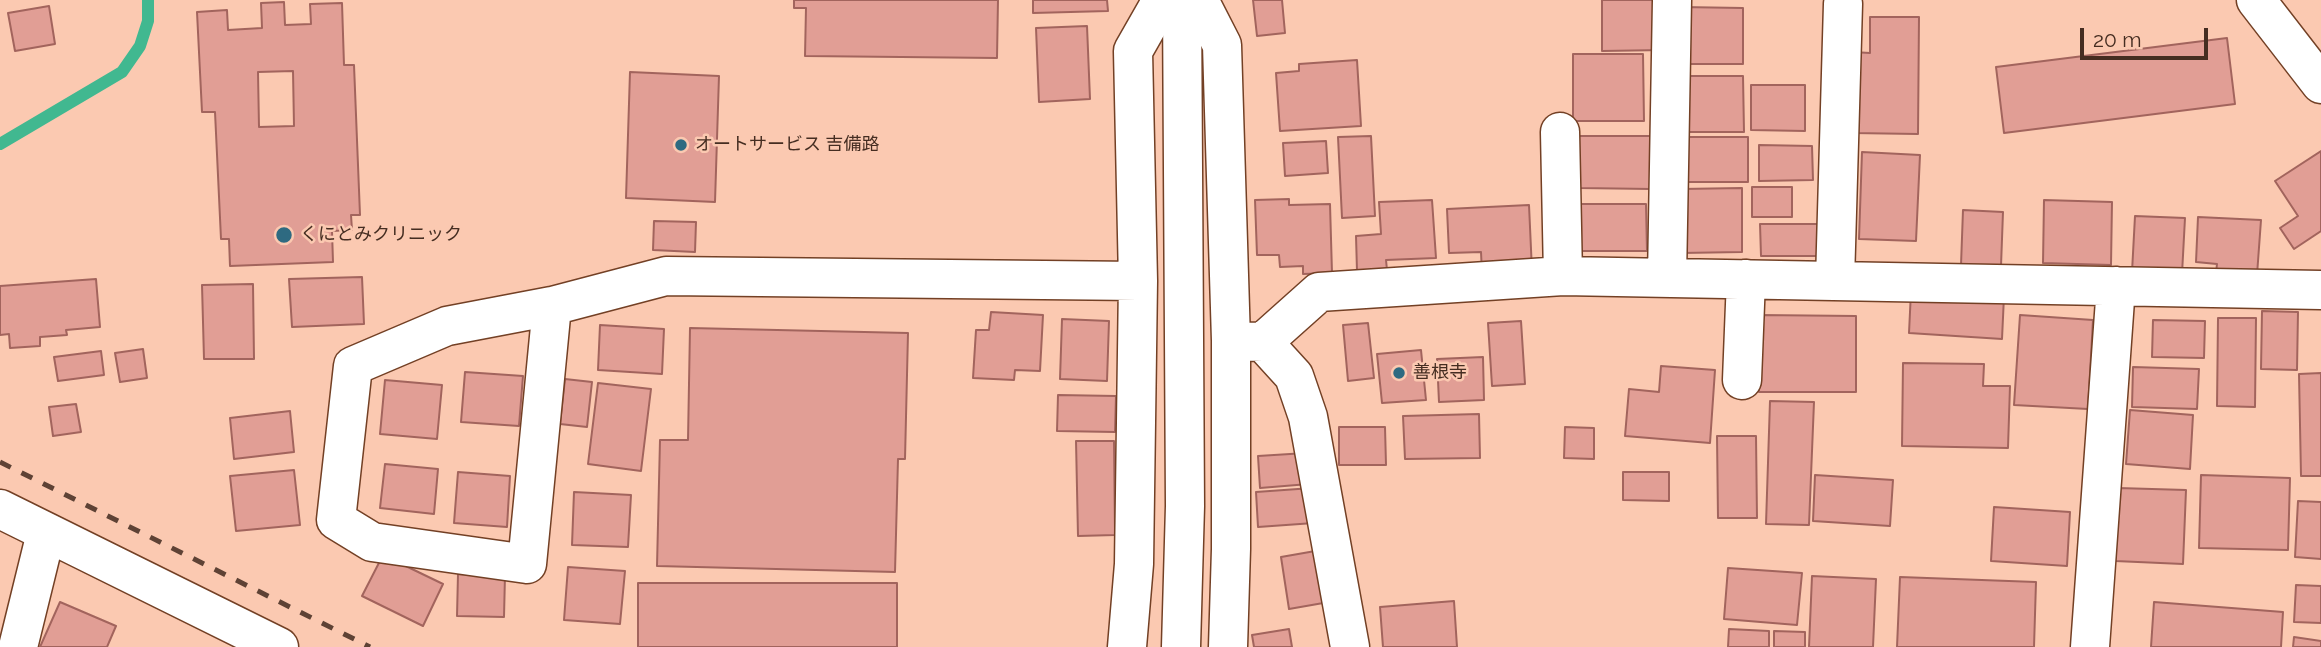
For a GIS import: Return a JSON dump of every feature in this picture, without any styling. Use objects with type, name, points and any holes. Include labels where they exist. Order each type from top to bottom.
[{"type":"street","points":[[1128,647],[1134,564],[1138,281],[1133,51],[1162,0]]},
{"type":"street","points":[[1181,647],[1185,506],[1182,0]]},
{"type":"street","points":[[1199,0],[1223,45],[1247,341],[1231,550],[1228,647]]},
{"type":"street","points":[[1667,278],[1672,0]]},
{"type":"street","points":[[2256,0],[2321,84]]},
{"type":"street","points":[[1835,281],[1843,4]]},
{"type":"street","points":[[1560,132],[1563,276]]},
{"type":"street","points":[[552,306],[527,564],[372,541],[335,520],[353,366],[447,326],[552,306],[666,276],[1138,281]]},
{"type":"street","points":[[1247,341],[1319,292],[1563,276],[2321,290]]},
{"type":"street","points":[[1742,380],[1746,279]]},
{"type":"street","points":[[2090,647],[2116,286]]},
{"type":"street","points":[[1247,341],[1294,376],[1308,417],[1350,647]]},
{"type":"street","points":[[0,509],[279,647]]},
{"type":"street","points":[[18,647],[46,533]]},
{"type":"building","points":[[794,0],[998,0],[997,58],[805,56],[806,8],[794,8]]},
{"type":"building","points":[[1033,0],[1107,0],[1108,11],[1033,13]]},
{"type":"building","points":[[1253,0],[1282,0],[1285,33],[1257,36]]},
{"type":"building","points":[[1602,0],[1663,0],[1664,50],[1602,51]]},
{"type":"building","points":[[284,2],[285,25],[311,24],[310,4],[342,3],[344,65],[354,65],[360,215],[351,215],[352,230],[332,231],[333,262],[230,266],[229,239],[221,239],[215,112],[202,112],[197,12],[227,10],[228,30],[262,28],[261,3]],"holes":[[[293,71],[294,126],[259,127],[258,72]]]},
{"type":"building","points":[[49,6],[55,44],[15,51],[8,13]]},
{"type":"building","points":[[1681,7],[1743,8],[1743,64],[1681,64]]},
{"type":"building","points":[[1870,17],[1919,17],[1918,134],[1852,133],[1853,52],[1870,53]]},
{"type":"building","points":[[1087,26],[1090,99],[1039,102],[1036,28]]},
{"type":"building","points":[[2227,38],[2235,104],[2004,133],[1996,67]]},
{"type":"building","points":[[1573,54],[1643,54],[1644,121],[1573,121]]},
{"type":"building","points":[[1357,60],[1361,126],[1280,131],[1276,73],[1299,71],[1299,64]]},
{"type":"building","points":[[630,72],[719,76],[715,202],[626,198]]},
{"type":"building","points":[[1679,76],[1743,76],[1744,132],[1680,132]]},
{"type":"building","points":[[1751,85],[1805,85],[1805,131],[1751,130]]},
{"type":"building","points":[[1371,136],[1375,216],[1342,218],[1338,137]]},
{"type":"building","points":[[1579,136],[1651,136],[1651,189],[1579,188]]},
{"type":"building","points":[[1684,137],[1748,137],[1748,182],[1684,182]]},
{"type":"building","points":[[1326,141],[1328,173],[1285,176],[1283,143]]},
{"type":"building","points":[[1759,145],[1812,146],[1813,180],[1759,181]]},
{"type":"building","points":[[2321,151],[2321,231],[2294,249],[2280,228],[2298,216],[2275,181]]},
{"type":"building","points":[[1862,152],[1920,155],[1916,241],[1859,239]]},
{"type":"building","points":[[1752,187],[1792,187],[1792,217],[1752,217]]},
{"type":"building","points":[[1742,188],[1742,252],[1681,253],[1681,189]]},
{"type":"building","points":[[1289,199],[1289,205],[1330,204],[1332,273],[1303,274],[1303,266],[1280,267],[1279,255],[1257,255],[1255,200]]},
{"type":"building","points":[[1432,200],[1436,258],[1386,260],[1387,270],[1357,271],[1356,236],[1381,234],[1379,202]]},
{"type":"building","points":[[2044,200],[2112,202],[2111,265],[2043,263]]},
{"type":"building","points":[[1579,204],[1646,204],[1647,251],[1579,251]]},
{"type":"building","points":[[1529,205],[1532,271],[1482,274],[1481,252],[1449,253],[1447,209]]},
{"type":"building","points":[[1963,210],[2003,212],[2001,266],[1961,265]]},
{"type":"building","points":[[2135,216],[2185,218],[2182,274],[2132,272]]},
{"type":"building","points":[[2198,217],[2261,220],[2257,275],[2216,273],[2217,264],[2196,262]]},
{"type":"building","points":[[654,221],[696,222],[695,252],[653,250]]},
{"type":"building","points":[[1760,224],[1823,224],[1823,256],[1761,256]]},
{"type":"building","points":[[362,277],[364,324],[292,327],[289,279]]},
{"type":"building","points":[[96,279],[100,327],[66,330],[67,335],[40,337],[40,346],[10,348],[9,334],[0,335],[0,286]]},
{"type":"building","points":[[253,284],[254,359],[204,359],[202,285]]},
{"type":"building","points":[[1911,291],[2004,296],[2002,339],[1909,333]]},
{"type":"building","points":[[2262,311],[2298,312],[2297,370],[2261,369]]},
{"type":"building","points":[[991,312],[1043,315],[1040,371],[1015,370],[1014,380],[973,378],[976,330],[989,330]]},
{"type":"building","points":[[1759,315],[1856,316],[1856,392],[1759,392]]},
{"type":"building","points":[[2020,315],[2093,320],[2088,409],[2014,405]]},
{"type":"building","points":[[2218,318],[2256,318],[2255,407],[2217,406]]},
{"type":"building","points":[[1062,319],[1109,321],[1107,381],[1060,379]]},
{"type":"building","points":[[2153,320],[2205,321],[2204,358],[2152,357]]},
{"type":"building","points":[[1521,321],[1525,384],[1492,386],[1488,323]]},
{"type":"building","points":[[1368,323],[1374,378],[1348,381],[1343,325]]},
{"type":"building","points":[[600,325],[664,329],[662,374],[598,370]]},
{"type":"building","points":[[690,328],[908,333],[905,459],[898,459],[895,572],[657,566],[660,440],[688,440]]},
{"type":"building","points":[[143,349],[147,378],[120,382],[115,353]]},
{"type":"building","points":[[1421,350],[1426,400],[1382,403],[1377,354]]},
{"type":"building","points":[[101,351],[104,375],[58,381],[54,357]]},
{"type":"building","points":[[1483,357],[1484,400],[1439,402],[1437,359]]},
{"type":"building","points":[[1903,363],[1984,364],[1983,386],[2010,386],[2008,448],[1902,446]]},
{"type":"building","points":[[1661,366],[1715,370],[1710,443],[1625,436],[1629,389],[1659,392]]},
{"type":"building","points":[[2133,367],[2199,369],[2197,409],[2132,407]]},
{"type":"building","points":[[465,372],[523,376],[519,426],[461,422]]},
{"type":"building","points":[[2321,373],[2321,476],[2301,476],[2299,374]]},
{"type":"building","points":[[565,379],[592,382],[587,427],[560,424]]},
{"type":"building","points":[[385,380],[442,385],[437,439],[380,434]]},
{"type":"building","points":[[598,383],[651,389],[641,471],[588,464]]},
{"type":"building","points":[[1058,395],[1116,396],[1115,432],[1057,431]]},
{"type":"building","points":[[1770,401],[1814,402],[1809,525],[1766,524]]},
{"type":"building","points":[[76,404],[81,432],[53,436],[49,407]]},
{"type":"building","points":[[2130,410],[2193,415],[2190,469],[2126,464]]},
{"type":"building","points":[[290,411],[294,452],[234,459],[230,418]]},
{"type":"building","points":[[1479,414],[1480,458],[1405,459],[1403,416]]},
{"type":"building","points":[[1339,427],[1385,427],[1386,465],[1339,465]]},
{"type":"building","points":[[1565,427],[1594,428],[1594,459],[1564,458]]},
{"type":"building","points":[[1717,436],[1756,436],[1757,518],[1718,518]]},
{"type":"building","points":[[1076,441],[1114,441],[1115,535],[1078,536]]},
{"type":"building","points":[[1306,453],[1309,484],[1260,488],[1258,456]]},
{"type":"building","points":[[385,464],[438,469],[434,514],[380,508]]},
{"type":"building","points":[[294,470],[300,525],[236,531],[230,476]]},
{"type":"building","points":[[458,472],[510,476],[507,527],[454,523]]},
{"type":"building","points":[[1623,472],[1669,472],[1669,501],[1623,500]]},
{"type":"building","points":[[1815,475],[1893,480],[1890,526],[1813,521]]},
{"type":"building","points":[[2201,475],[2290,478],[2288,550],[2199,548]]},
{"type":"building","points":[[1312,488],[1314,523],[1258,527],[1256,492]]},
{"type":"building","points":[[2118,488],[2186,490],[2183,564],[2115,561]]},
{"type":"building","points":[[574,492],[631,495],[628,547],[572,545]]},
{"type":"building","points":[[2298,501],[2321,502],[2321,559],[2295,557]]},
{"type":"building","points":[[1994,507],[2070,512],[2067,566],[1991,561]]},
{"type":"building","points":[[1321,550],[1329,602],[1289,609],[1281,557]]},
{"type":"building","points":[[383,555],[443,584],[423,626],[362,596]]},
{"type":"building","points":[[568,567],[625,571],[620,624],[564,620]]},
{"type":"building","points":[[1728,568],[1802,573],[1797,625],[1724,619]]},
{"type":"building","points":[[458,574],[505,575],[504,617],[457,616]]},
{"type":"building","points":[[1812,576],[1876,579],[1873,647],[1809,647]]},
{"type":"building","points":[[1900,577],[2036,582],[2034,647],[1897,647]]},
{"type":"building","points":[[638,583],[897,583],[897,647],[638,647]]},
{"type":"building","points":[[2296,585],[2321,586],[2321,623],[2294,622]]},
{"type":"building","points":[[1454,601],[1457,647],[1383,647],[1380,607]]},
{"type":"building","points":[[60,602],[116,626],[107,647],[40,647]]},
{"type":"building","points":[[2154,602],[2283,612],[2281,647],[2151,647]]},
{"type":"building","points":[[1289,629],[1292,647],[1254,647],[1252,635]]},
{"type":"building","points":[[1729,629],[1769,631],[1769,647],[1728,647]]},
{"type":"building","points":[[1774,631],[1805,632],[1805,647],[1774,647]]},
{"type":"building","points":[[2294,637],[2321,641],[2321,647],[2293,647]]},
{"type":"waterway","points":[[0,144],[122,72],[140,46],[148,21],[148,0]]},
{"type":"railway","points":[[0,462],[370,647]]},
{"type":"place","name":"オートサービス 吉備路","points":[[681,145]]},
{"type":"place","name":"くにとみクリニック","points":[[284,235]]},
{"type":"place","name":"善根寺","points":[[1399,373]]}]
